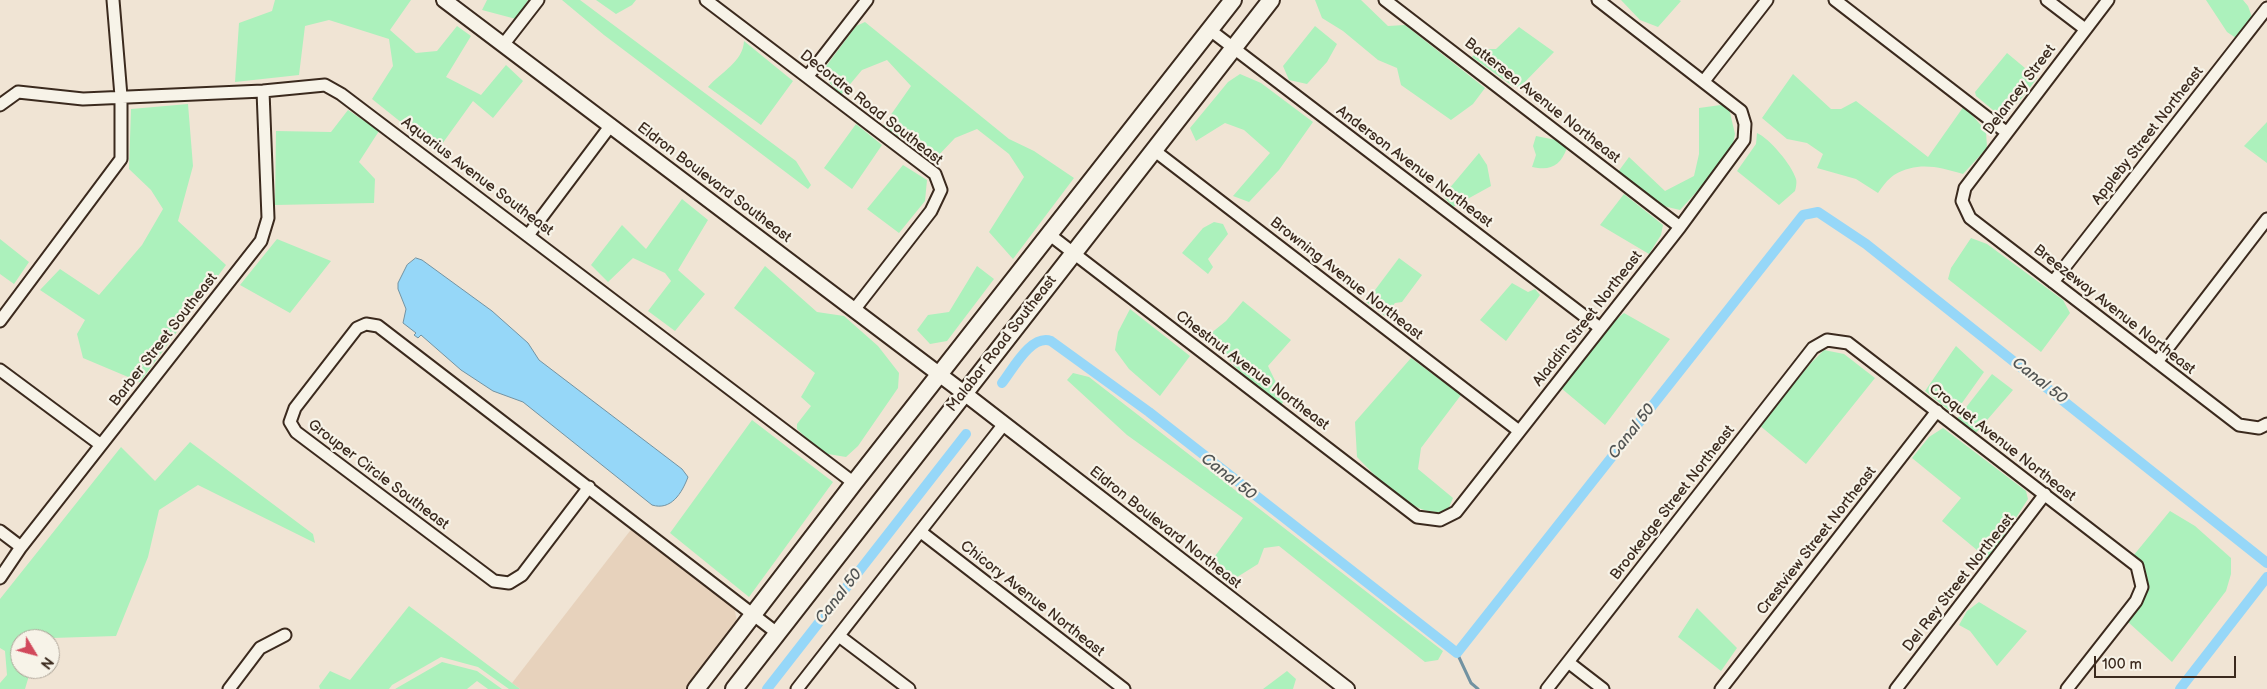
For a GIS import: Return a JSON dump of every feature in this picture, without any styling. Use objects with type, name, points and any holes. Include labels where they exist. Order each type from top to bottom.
[{"type":"main road","name":"Malabar Road Southeast","points":[[696,689],[854,483],[1233,0]]},
{"type":"main road","name":"Malabar Road Southeast","points":[[734,689],[1271,0]]},
{"type":"street","points":[[0,320],[122,159],[121,96],[112,0]]},
{"type":"street","name":"Eldron Boulevard Southeast","points":[[444,0],[964,393]]},
{"type":"street","points":[[503,45],[538,0]]},
{"type":"street","name":"Decordre Road Southeast","points":[[706,0],[935,174],[941,190],[931,211],[854,310]]},
{"type":"street","points":[[808,76],[867,0]]},
{"type":"street","name":"Battersea Avenue Northeast","points":[[1385,0],[1680,227]]},
{"type":"street","points":[[1600,0],[1704,81],[1767,0]]},
{"type":"street","points":[[1835,0],[2006,132]]},
{"type":"street","points":[[2048,0],[2085,29]]},
{"type":"street","name":"Delancey Street","points":[[1962,201],[1965,188],[2108,0]]},
{"type":"street","points":[[2260,0],[2267,6]]},
{"type":"street","name":"Appleby Street Northeast","points":[[2052,282],[2267,6]]},
{"type":"street","name":"Anderson Avenue Northeast","points":[[1210,30],[1600,328]]},
{"type":"street","name":"Aladdin Street Northeast","points":[[1440,520],[1456,512],[1680,227],[1744,140],[1745,124],[1741,111],[1704,81]]},
{"type":"street","name":"Aquarius Avenue Southeast","points":[[0,105],[18,92],[83,99],[263,91],[325,85],[341,94],[529,234],[854,483]]},
{"type":"street","name":"Barber Street Southeast","points":[[0,578],[22,547],[261,240],[268,218],[263,91]]},
{"type":"street","points":[[529,234],[611,126]]},
{"type":"street","name":"Browning Avenue Northeast","points":[[1155,151],[1519,431]]},
{"type":"street","name":"Breezeway Avenue Northeast","points":[[1962,201],[1970,218],[2239,425],[2263,426]]},
{"type":"street","points":[[2157,362],[2267,219]]},
{"type":"street","name":"Chestnut Avenue Northeast","points":[[1050,235],[1417,516],[1440,520]]},
{"type":"street","name":"Grouper Circle Southeast","points":[[589,487],[522,575],[509,583],[494,581],[296,432],[290,422],[294,408],[357,328],[366,324],[378,326],[589,487],[777,633]]},
{"type":"street","name":"Croquet Avenue Northeast","points":[[1828,340],[1848,343],[2137,566],[2142,587],[2136,601],[2068,689]]},
{"type":"street","name":"Brookedge Street Northeast","points":[[1547,689],[1813,348],[1828,340]]},
{"type":"street","points":[[0,370],[101,445]]},
{"type":"street","name":"Eldron Boulevard Northeast","points":[[964,393],[1347,689]]},
{"type":"street","name":"Crestview Street Northeast","points":[[1722,689],[1937,411]]},
{"type":"street","points":[[797,689],[1004,424]]},
{"type":"street","name":"Del Rey Street Northeast","points":[[1896,689],[2046,494]]},
{"type":"street","points":[[0,531],[22,547]]},
{"type":"street","name":"Chicory Avenue Northeast","points":[[921,532],[1124,689]]},
{"type":"street","points":[[229,689],[260,648],[285,635]]},
{"type":"street","points":[[840,636],[909,689]]},
{"type":"street","points":[[1568,662],[1604,689]]},
{"type":"shaded area","points":[[633,527],[734,606],[738,627],[690,689],[520,689],[512,683]]},
{"type":"green space","points":[[275,0],[411,0],[390,30],[416,53],[437,51],[457,26],[471,36],[446,77],[481,95],[506,65],[523,81],[493,118],[473,101],[437,151],[372,99],[393,66],[389,39],[329,20],[305,26],[299,75],[235,82],[239,23],[272,11]]},
{"type":"green space","points":[[487,0],[528,0],[516,19],[482,10]]},
{"type":"green space","points":[[562,0],[580,0],[796,161],[811,185],[808,189],[604,35]]},
{"type":"green space","points":[[596,0],[636,0],[632,5],[616,14]]},
{"type":"green space","points":[[1315,0],[1361,0],[1388,26],[1405,25],[1485,88],[1473,104],[1451,120],[1401,85],[1397,68],[1378,60],[1343,31],[1322,18]]},
{"type":"green space","points":[[1621,0],[1681,1],[1658,27],[1640,20]]},
{"type":"green space","points":[[2206,0],[2243,0],[2248,6],[2252,17],[2236,38],[2227,32]]},
{"type":"green space","points":[[865,22],[1009,139],[1034,151],[1074,178],[1013,259],[989,232],[1024,177],[1009,154],[977,129],[955,138],[934,160],[883,126],[911,86],[887,60],[862,70],[841,95],[826,79],[824,69],[856,26]]},
{"type":"green space","points":[[1315,26],[1337,44],[1327,62],[1307,84],[1289,80],[1283,66]]},
{"type":"green space","points":[[1519,27],[1554,52],[1520,87],[1514,87],[1472,57],[1479,49],[1496,49]]},
{"type":"green space","points":[[744,41],[793,81],[761,125],[708,87],[736,61],[743,48]]},
{"type":"green space","points":[[2007,53],[2037,78],[2016,104],[1999,115],[1976,96],[1975,92]]},
{"type":"green space","points":[[1240,74],[1261,83],[1313,122],[1279,170],[1249,202],[1233,196],[1270,153],[1244,130],[1225,123],[1196,141],[1190,128],[1228,82]]},
{"type":"green space","points":[[1793,74],[1831,109],[1841,109],[1856,101],[1928,157],[1964,106],[1986,131],[1987,148],[1963,174],[1929,167],[1912,168],[1894,175],[1878,193],[1856,179],[1817,168],[1823,154],[1807,143],[1787,139],[1762,118]]},
{"type":"green space","points":[[188,104],[193,166],[178,221],[226,265],[140,382],[83,358],[77,334],[85,320],[40,290],[60,269],[99,295],[142,245],[163,209],[151,190],[129,169],[131,109]]},
{"type":"green space","points":[[1728,104],[1735,134],[1731,154],[1680,210],[1659,205],[1618,172],[1629,157],[1665,191],[1694,176],[1699,154],[1699,108]]},
{"type":"green space","points":[[348,110],[379,131],[359,162],[375,179],[374,203],[275,205],[276,131],[331,132]]},
{"type":"green space","points":[[2267,122],[2267,163],[2244,146]]},
{"type":"green space","points":[[856,124],[882,145],[852,189],[824,168]]},
{"type":"green space","points":[[1757,133],[1768,140],[1780,153],[1796,179],[1795,191],[1779,205],[1737,171],[1756,144]]},
{"type":"green space","points":[[1536,136],[1556,140],[1567,148],[1561,159],[1554,166],[1544,168],[1532,167],[1536,155],[1533,146]]},
{"type":"green space","points":[[1479,153],[1487,165],[1491,186],[1453,207],[1443,196]]},
{"type":"green space","points":[[903,165],[927,180],[925,201],[899,233],[867,209]]},
{"type":"green space","points":[[1624,194],[1663,225],[1661,235],[1649,254],[1600,225]]},
{"type":"green space","points":[[682,199],[708,220],[678,270],[705,294],[675,331],[648,311],[671,281],[665,273],[633,258],[608,282],[591,265],[622,225],[646,249]]},
{"type":"green space","points":[[1214,222],[1223,224],[1228,234],[1208,259],[1213,267],[1208,274],[1182,253],[1203,228]]},
{"type":"green space","points":[[1971,238],[1987,244],[2063,300],[2070,313],[2041,352],[1948,279],[1951,268]]},
{"type":"green space","points":[[0,239],[29,262],[14,284],[0,274]]},
{"type":"green space","points":[[277,239],[331,261],[290,313],[240,285]]},
{"type":"green space","points":[[1399,258],[1422,275],[1402,302],[1395,303],[1385,316],[1366,302]]},
{"type":"green space","points":[[765,266],[817,312],[844,316],[878,346],[899,373],[898,388],[858,446],[846,457],[822,453],[797,429],[797,424],[811,406],[801,397],[815,373],[734,308]]},
{"type":"green space","points":[[977,266],[994,279],[947,341],[930,344],[917,330],[928,315],[949,312]]},
{"type":"green space","points":[[1512,283],[1528,292],[1535,289],[1540,295],[1506,341],[1480,320]]},
{"type":"green space","points":[[1243,301],[1291,340],[1268,366],[1284,399],[1281,407],[1234,366],[1210,334],[1226,321]]},
{"type":"green space","points":[[1130,309],[1190,356],[1160,396],[1129,369],[1115,350],[1118,332]]},
{"type":"green space","points":[[1624,313],[1670,339],[1605,425],[1561,388],[1612,323]]},
{"type":"green space","points":[[1956,346],[1984,372],[1957,410],[1951,412],[1925,391]]},
{"type":"green space","points":[[1824,350],[1844,354],[1875,378],[1806,464],[1759,425]]},
{"type":"green space","points":[[1411,358],[1461,395],[1421,448],[1418,469],[1453,498],[1448,510],[1436,512],[1423,510],[1411,504],[1398,496],[1357,457],[1355,422]]},
{"type":"green space","points":[[1073,373],[1089,377],[1443,651],[1438,660],[1425,662],[1279,546],[1264,548],[1258,564],[1234,579],[1207,567],[1243,518],[1127,435],[1067,380]]},
{"type":"green space","points":[[1992,374],[2013,390],[1975,434],[1957,419]]},
{"type":"green space","points":[[752,420],[833,482],[749,597],[670,533]]},
{"type":"green space","points":[[1943,428],[2026,491],[2028,499],[1989,560],[1942,521],[1961,498],[1912,458],[1929,437]]},
{"type":"green space","points":[[190,442],[313,534],[315,543],[198,485],[159,510],[148,557],[116,636],[60,638],[60,629],[10,629],[10,679],[28,679],[25,689],[0,689],[0,683],[7,675],[5,651],[0,648],[0,599],[121,447],[155,481]]},
{"type":"green space","points":[[2170,511],[2195,526],[2231,558],[2231,574],[2226,591],[2172,662],[2128,622],[2144,599],[2146,576],[2133,556]]},
{"type":"green space","points":[[1979,602],[2027,631],[1997,666],[1970,631],[1959,625],[1967,611]]},
{"type":"green space","points":[[409,606],[520,689],[509,689],[478,667],[441,657],[392,685],[389,689],[320,689],[319,686],[330,671],[350,680]]},
{"type":"green space","points":[[1697,608],[1737,648],[1721,671],[1678,637]]},
{"type":"green space","points":[[442,662],[477,671],[502,689],[488,689],[477,681],[467,689],[395,689]]},
{"type":"green space","points":[[1287,671],[1296,679],[1293,689],[1263,689]]},
{"type":"water","points":[[416,258],[422,260],[492,311],[528,343],[539,360],[682,469],[688,477],[683,489],[675,499],[665,505],[652,505],[523,402],[493,391],[461,370],[421,335],[418,338],[414,335],[416,333],[403,323],[406,309],[398,289],[398,283],[407,265]]},
{"type":"waterway","name":"Canal 50","points":[[1002,383],[1023,354],[1036,343],[1044,340],[1051,341],[1149,412],[1457,653],[1803,215],[1818,212],[1866,244],[2267,563]]},
{"type":"waterway","name":"Canal 50","points":[[767,689],[966,434]]},
{"type":"waterway","points":[[2180,689],[2267,577]]},
{"type":"waterway","points":[[1457,653],[1471,683],[1478,689]]}]
